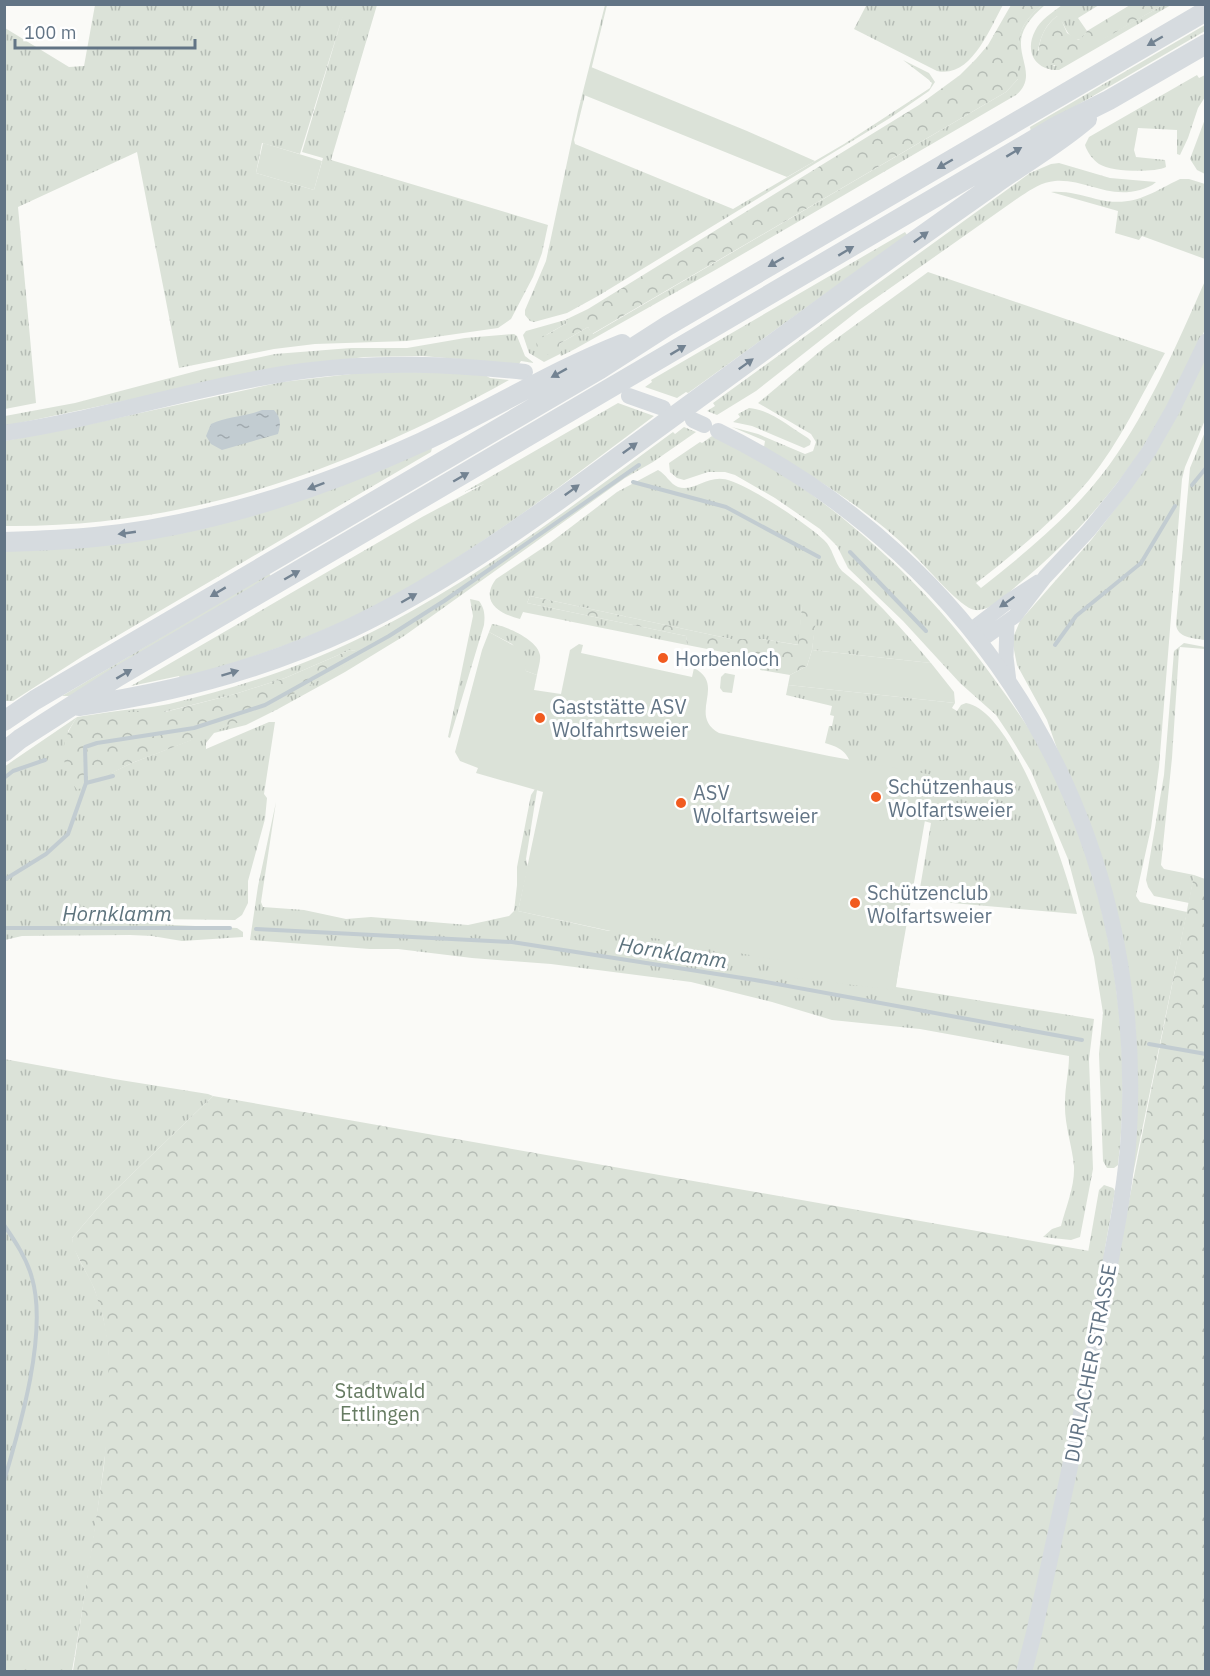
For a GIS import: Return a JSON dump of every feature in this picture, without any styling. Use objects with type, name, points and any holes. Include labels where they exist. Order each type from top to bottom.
[{"type":"highway","points":[[4,721],[35,700],[600,369],[667,326],[1206,11]]},
{"type":"highway","points":[[4,752],[20,739],[117,677],[1057,126],[1109,100],[1206,44]]},
{"type":"highway","points":[[4,712],[80,706],[174,689],[268,662],[312,645],[395,606],[498,542],[661,418],[699,398],[944,220],[1019,167],[1064,140],[1109,100]]},
{"type":"highway","points":[[4,542],[67,539],[143,531],[247,508],[306,489],[371,465],[421,443],[586,358],[667,326]]},
{"type":"main road","points":[[976,636],[1007,623],[1024,606],[1045,577],[1089,530],[1134,473],[1173,409],[1206,341]]},
{"type":"main road","points":[[4,433],[54,425],[302,371],[353,366],[439,364],[525,372]]},
{"type":"main road","points":[[629,396],[661,418]]},
{"type":"main road","name":"DURLACHER STRASSE","points":[[705,426],[783,467],[857,517],[926,579],[976,636],[1009,682],[1057,765],[1093,855],[1117,948],[1130,1052],[1129,1135],[1113,1250],[1079,1426],[1024,1671]]},
{"type":"main road","points":[[976,636],[1009,601],[1045,577]]},
{"type":"main road","points":[[1007,623],[1006,657],[1009,682]]},
{"type":"green space","points":[[867,4],[1003,5],[978,50],[969,60],[949,71],[937,71],[854,29]]},
{"type":"green space","points":[[95,5],[377,5],[331,160],[548,225],[542,253],[533,277],[511,319],[498,328],[407,341],[315,344],[274,349],[179,368],[137,152],[18,207],[36,403],[5,409],[5,28],[69,67],[84,66]],"holes":[[[343,15],[302,152],[323,158],[314,190],[256,173],[262,143],[300,154]]]},
{"type":"green space","points":[[605,5],[607,5],[574,140],[575,144],[733,209],[844,144],[930,88],[932,83],[903,60],[929,73],[935,82],[929,91],[890,118],[598,296],[567,313],[534,322],[525,315],[525,310],[546,261],[578,111]]},
{"type":"green space","points":[[1011,5],[1042,5],[1026,22],[1022,30],[1018,47],[1018,79],[1006,92],[592,334],[588,327],[559,344],[561,352],[549,355],[541,353],[537,348],[536,341],[567,323],[565,320],[588,309],[919,105],[960,75],[976,59],[988,45]]},
{"type":"green space","points":[[1042,5],[1045,5],[1029,22],[1022,35],[1021,43],[1026,74],[1022,88],[1016,95],[575,349],[544,362],[529,353],[523,335],[526,331],[565,320],[567,323],[546,335],[560,351],[559,344],[588,327],[593,334],[1006,92],[1018,79],[1018,47],[1022,30],[1026,21]]},
{"type":"green space","points":[[1062,5],[1099,5],[1078,18],[1087,31],[1082,39],[1075,40],[1057,16],[1047,27],[1038,50],[1054,66],[1163,5],[1171,5],[1059,70],[1038,64],[1034,59],[1031,46],[1040,23]]},
{"type":"green space","points":[[1130,5],[1163,5],[1058,65],[1047,65],[1039,60],[1042,36],[1057,16],[1060,17],[1067,33],[1078,40],[1087,31]]},
{"type":"green space","points":[[1205,25],[1205,31],[1031,132],[1030,127]]},
{"type":"green space","points":[[591,67],[815,161],[787,177],[584,95]]},
{"type":"green space","points":[[1197,75],[1199,78],[1205,75],[1205,97],[1198,108],[1180,155],[1177,154],[1177,130],[1138,128],[1134,150],[1136,157],[1165,160],[1166,167],[1143,171],[1113,169],[1099,164],[1090,156],[1085,145],[1089,137]]},
{"type":"green space","points":[[1205,119],[1205,174],[1197,170],[1190,159]]},
{"type":"green space","points":[[263,143],[322,161],[314,190],[256,173]]},
{"type":"green space","points":[[1059,163],[1110,178],[1156,182],[1140,190],[1128,192],[1107,191],[1066,181],[1055,181],[1037,186],[859,310],[756,391],[717,415],[707,411],[715,406],[713,403],[1030,173]]},
{"type":"green space","points":[[1180,179],[1205,184],[1205,259],[1142,236],[1139,240],[1115,233],[1118,211],[1051,192],[1109,201],[1131,201]]},
{"type":"green space","points":[[905,232],[907,235],[688,393],[677,398],[645,387],[652,382],[651,380]]},
{"type":"green space","points":[[928,272],[1165,353],[1120,434],[1089,480],[1035,534],[976,583],[981,588],[1066,515],[1110,464],[1150,398],[1205,281],[1206,316],[1202,337],[1172,399],[1136,457],[1094,511],[1047,560],[1006,596],[994,605],[981,610],[969,608],[961,602],[878,522],[822,483],[764,447],[765,441],[732,427],[758,434],[805,454],[813,451],[816,442],[811,434],[758,403],[825,347]]},
{"type":"green space","points":[[514,334],[525,356],[534,363],[521,361],[519,364],[422,356],[364,357],[181,389],[5,426],[5,416],[75,403],[204,369],[275,354],[351,348],[407,348],[465,338]]},
{"type":"green space","points":[[1205,358],[1205,420],[1182,479],[1159,767],[1151,828],[1136,896],[1140,902],[1187,912],[1126,1208],[1136,1110],[1137,1071],[1135,1024],[1121,932],[1047,720],[1017,665],[1012,640],[1020,621],[1092,539],[1128,492]]},
{"type":"green space","points":[[377,371],[483,374],[490,378],[509,380],[389,441],[328,466],[266,487],[203,504],[139,517],[73,524],[5,526],[4,441],[282,382]]},
{"type":"green space","points":[[618,403],[654,416],[487,538],[417,583],[357,615],[283,646],[180,678],[179,676],[131,686],[422,517],[484,484],[464,492]]},
{"type":"green space","points":[[749,408],[757,409],[780,420],[808,438],[811,441],[810,445],[804,448],[752,426],[733,422],[740,417],[738,414]]},
{"type":"green space","points":[[684,427],[696,432],[625,478],[404,636],[278,709],[246,725],[214,733],[206,743],[206,749],[269,722],[275,722],[264,794],[267,798],[265,819],[248,881],[248,903],[242,915],[235,920],[150,919],[154,924],[237,928],[243,932],[243,937],[182,941],[130,935],[22,936],[5,940],[4,767],[77,717],[68,731],[77,789],[294,693],[357,659],[356,651],[350,650],[285,678],[235,694],[164,712],[110,712],[169,704],[257,680],[358,639],[406,614],[498,558],[673,432],[675,434]]},
{"type":"green space","points":[[1205,432],[1206,640],[1182,635],[1176,624],[1190,468]]},
{"type":"green space","points":[[712,436],[757,459],[815,497],[845,520],[902,571],[953,626],[977,656],[1046,757],[1071,813],[1088,861],[1102,911],[1112,962],[1119,1013],[1122,1064],[1122,1115],[1118,1165],[1114,1168],[1107,1168],[1103,1161],[1099,1054],[1103,1013],[1094,957],[1068,859],[1031,771],[996,715],[960,683],[903,621],[848,568],[837,546],[820,529],[775,498],[735,475],[725,472],[708,472],[684,480],[670,472],[669,463]]},
{"type":"green space","points":[[432,448],[431,452],[83,656],[13,701],[5,701],[4,550],[64,548]]},
{"type":"green space","points":[[658,470],[675,486],[684,488],[716,479],[731,481],[753,491],[793,516],[824,540],[842,571],[883,609],[931,663],[812,650],[817,604],[802,606],[799,645],[762,639],[731,639],[530,596],[527,603],[686,636],[687,645],[523,612],[520,619],[505,614],[494,606],[490,594],[496,579],[550,543],[617,492]]},
{"type":"green space","points":[[269,573],[271,577],[71,696],[62,696]]},
{"type":"green space","points":[[530,596],[731,639],[762,639],[798,645],[802,606],[807,603],[818,604],[812,650],[807,666],[790,675],[760,670],[763,660],[687,645],[686,636],[527,603]]},
{"type":"green space","points":[[470,599],[479,601],[481,604],[484,625],[450,738],[448,737],[473,616]]},
{"type":"green space","points":[[492,624],[512,630],[538,649],[540,662],[537,675],[526,671],[524,660],[512,644],[489,632]]},
{"type":"green space","name":"ASV Wolfartsweier","points":[[489,632],[518,648],[523,654],[526,671],[537,675],[534,690],[561,694],[570,650],[579,644],[583,645],[581,653],[692,677],[694,668],[703,675],[707,683],[706,718],[710,726],[719,733],[933,775],[895,990],[795,978],[789,962],[643,938],[518,911],[543,792],[476,773],[478,768],[460,761],[455,752],[482,650]]},
{"type":"green space","points":[[1184,643],[1205,647],[1205,649],[1180,647],[1179,651],[1172,758],[1161,865],[1164,869],[1194,875],[1189,903],[1154,896],[1146,880],[1164,775],[1174,651]]},
{"type":"green space","points":[[350,650],[356,651],[358,659],[247,719],[132,763],[77,790],[71,780],[65,762],[64,745],[77,717],[110,712],[165,712],[285,678]]},
{"type":"green space","points":[[812,650],[931,663],[954,692],[955,703],[788,685],[790,675],[807,666]]},
{"type":"green space","points":[[725,673],[735,675],[732,693],[723,692],[720,688],[721,677]]},
{"type":"green space","points":[[788,685],[955,703],[952,708],[957,711],[961,705],[966,703],[984,712],[1002,733],[1020,761],[1036,795],[1062,863],[1077,914],[918,900],[931,823],[924,821],[929,796],[851,764],[847,755],[841,750],[825,743],[834,716],[830,715],[832,706],[786,695]]},
{"type":"green space","points":[[535,789],[537,790],[526,859],[528,867],[518,911],[609,931],[904,933],[896,987],[1094,1019],[1089,1059],[1093,1169],[1080,1237],[1071,1240],[1043,1237],[1052,1229],[1061,1226],[1073,1181],[1074,1166],[1065,1110],[1069,1056],[920,1029],[832,1020],[691,982],[551,964],[398,949],[250,940],[258,886],[276,802],[261,902],[263,907],[304,910],[346,919],[371,917],[468,925],[509,916],[514,911],[517,867],[531,795]]},
{"type":"green space","name":"Stadtwald Ettlingen","points":[[1194,875],[1205,879],[1205,1671],[73,1671],[104,1466],[109,1401],[108,1346],[103,1317],[94,1288],[73,1247],[72,1238],[103,1202],[213,1096],[1118,1256]]},
{"type":"green space","points":[[4,1059],[213,1096],[103,1202],[72,1238],[78,1258],[94,1288],[103,1316],[108,1345],[110,1387],[103,1472],[72,1671],[5,1671]]},
{"type":"green space","points":[[1104,1185],[1115,1191],[1093,1317],[1086,1264],[1099,1190]]},
{"type":"water","points":[[262,410],[274,410],[278,416],[280,427],[278,434],[222,450],[211,444],[206,436],[211,424]]},
{"type":"waterway","points":[[86,783],[85,747],[97,743],[194,728],[265,705],[389,636],[444,601],[639,465]]},
{"type":"waterway","points":[[1192,485],[1206,468]]},
{"type":"waterway","points":[[633,482],[726,507],[819,557]]},
{"type":"waterway","points":[[1055,645],[1076,616],[1141,563],[1175,506]]},
{"type":"waterway","points":[[850,552],[926,631]]},
{"type":"waterway","points":[[4,778],[13,771],[45,760]]},
{"type":"waterway","points":[[4,880],[46,854],[68,834],[86,783],[113,776]]},
{"type":"waterway","name":"Hornklamm","points":[[4,928],[230,928]]},
{"type":"waterway","name":"Hornklamm","points":[[256,929],[512,942],[755,980],[1082,1040]]},
{"type":"waterway","name":"Hornklamm","points":[[1149,1044],[1206,1054]]},
{"type":"waterway","points":[[4,1225],[30,1271],[36,1300],[37,1325],[30,1380],[4,1481]]},
{"type":"place","name":"Horbenloch","points":[[663,658]]},
{"type":"place","name":"Gaststätte ASV Wolfahrtsweier","points":[[540,718]]},
{"type":"place","name":"Schützenhaus Wolfartsweier","points":[[876,797]]},
{"type":"place","name":"ASV Wolfartsweier","points":[[681,803]]},
{"type":"place","name":"Schützenclub Wolfartsweier","points":[[855,903]]}]
